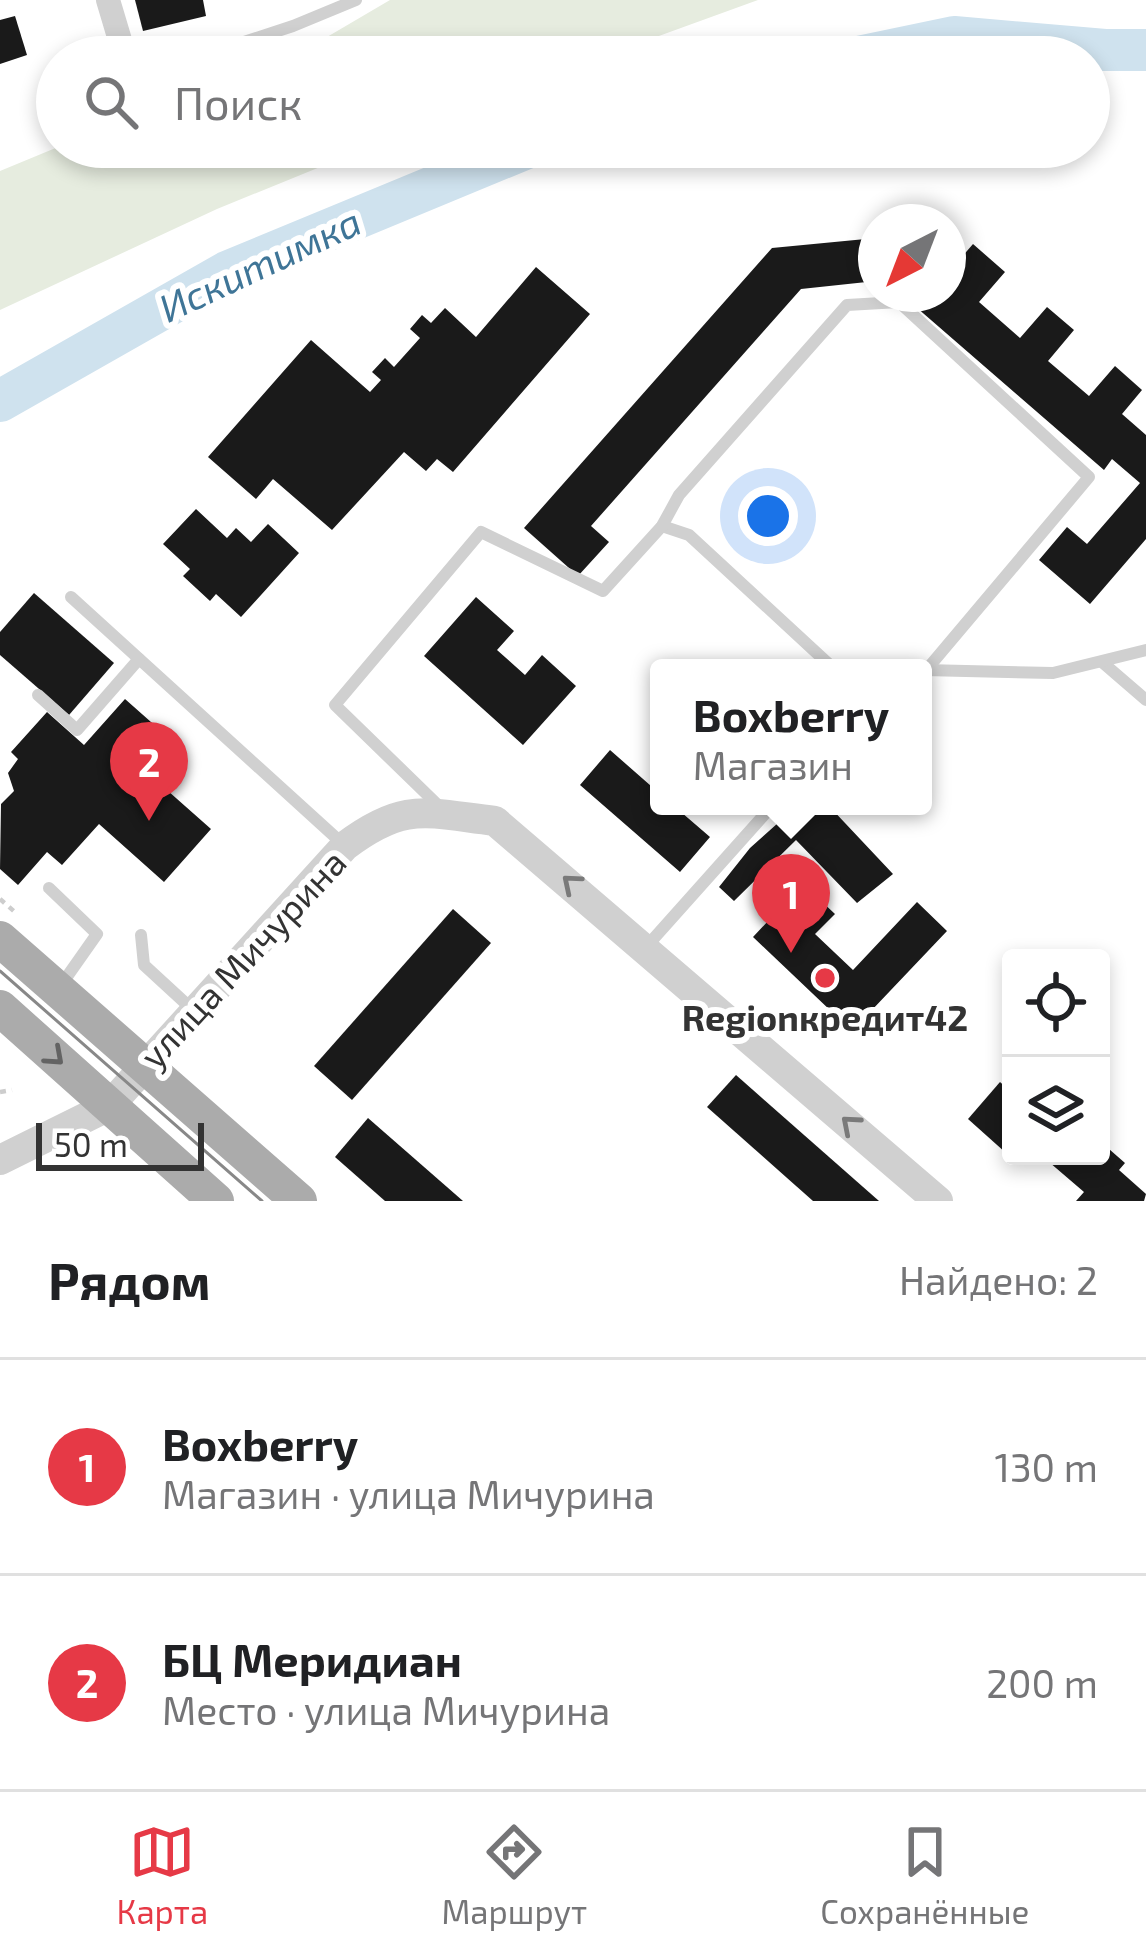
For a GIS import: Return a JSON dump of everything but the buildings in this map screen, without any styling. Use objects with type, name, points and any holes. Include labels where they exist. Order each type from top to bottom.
[{"type":"main road","points":[[0,939],[299,1201]]},
{"type":"main road","points":[[0,1008],[215,1201]]},
{"type":"street","points":[[108,0],[119,36]]},
{"type":"street","name":"улица Мичурина","points":[[0,1160],[109,1106],[345,846],[372,826],[408,812],[445,812],[495,820],[938,1201]]},
{"type":"lane","points":[[262,36],[356,0]]},
{"type":"lane","points":[[445,812],[335,705],[481,532],[603,591],[662,526],[679,495],[847,304],[899,302],[1089,477],[932,663]]},
{"type":"lane","points":[[662,526],[689,536],[823,659]]},
{"type":"lane","points":[[70,597],[345,846]]},
{"type":"lane","points":[[932,670],[1054,674],[1146,650]]},
{"type":"lane","points":[[38,695],[77,730],[139,659]]},
{"type":"lane","points":[[1102,662],[1146,700]]},
{"type":"lane","points":[[646,947],[764,815]]},
{"type":"lane","points":[[49,888],[97,934],[58,989]]},
{"type":"lane","points":[[141,935],[144,965],[195,1012]]},
{"type":"path","points":[[0,1093],[12,1090]]},
{"type":"shaded area","points":[[390,0],[758,0],[659,36],[329,36]]},
{"type":"shaded area","points":[[36,156],[36,168],[318,168],[217,209],[0,310],[0,171]]},
{"type":"waterway","name":"Искитимка","points":[[1110,50],[1146,50]]},
{"type":"waterway","name":"Искитимка","points":[[0,401],[227,272],[478,168]]},
{"type":"tram line","points":[[0,971],[262,1201]]},
{"type":"place","name":"БЦ Меридиан","points":[[149,821]]},
{"type":"place","name":"Boxberry","points":[[791,953]]},
{"type":"place","name":"Regionкредит42","points":[[825,978]]}]
